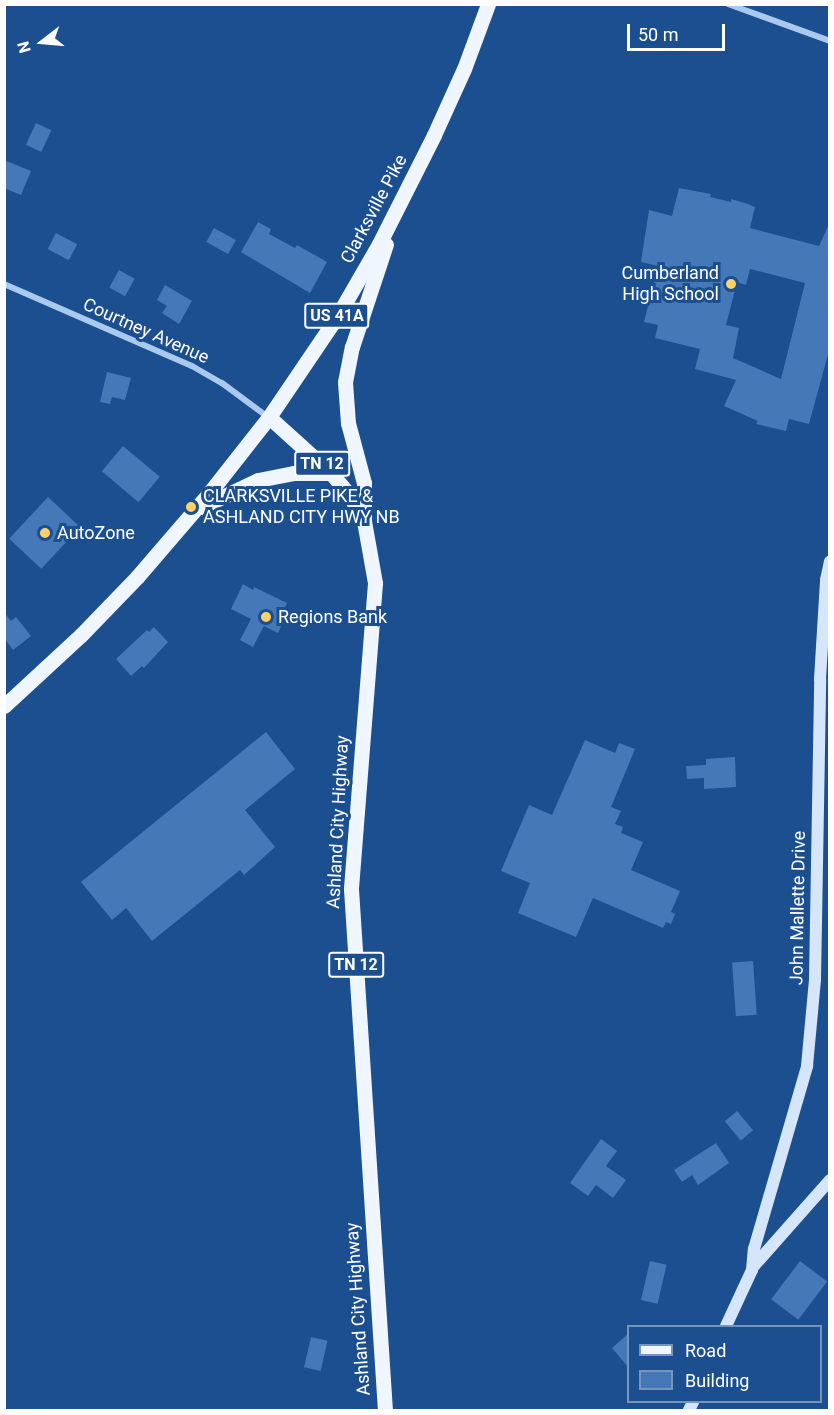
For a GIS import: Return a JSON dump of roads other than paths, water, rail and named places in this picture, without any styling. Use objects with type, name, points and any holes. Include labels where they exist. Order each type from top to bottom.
[{"type":"main road","name":"Clarksville Pike","points":[[269,417],[338,315],[397,210],[464,69],[488,4]]},
{"type":"main road","points":[[364,521],[364,483],[348,423],[345,382],[352,347],[397,210]]},
{"type":"main road","name":"Ashland City Highway","points":[[269,417],[331,473],[350,496],[364,521],[375,583],[351,889],[385,1410]]},
{"type":"main road","name":"US 41A","points":[[4,706],[81,635],[195,510],[269,417]]},
{"type":"main road","points":[[195,510],[258,480],[294,473],[331,473]]},
{"type":"street","points":[[728,4],[830,41]]},
{"type":"street","name":"Courtney Avenue","points":[[4,284],[192,366],[222,382],[269,417]]},
{"type":"street","name":"John Mallette Drive","points":[[752,1270],[754,1249],[807,1066],[815,979],[820,679],[826,580],[830,561]]},
{"type":"street","points":[[726,1325],[752,1270],[764,1252],[830,1180]]},
{"type":"place","name":"Cumberland High School","points":[[731,284]]},
{"type":"place","name":"CLARKSVILLE PIKE & ASHLAND CITY HWY NB","points":[[191,507]]},
{"type":"place","name":"AutoZone","points":[[45,533]]},
{"type":"place","name":"Regions Bank","points":[[266,617]]}]
